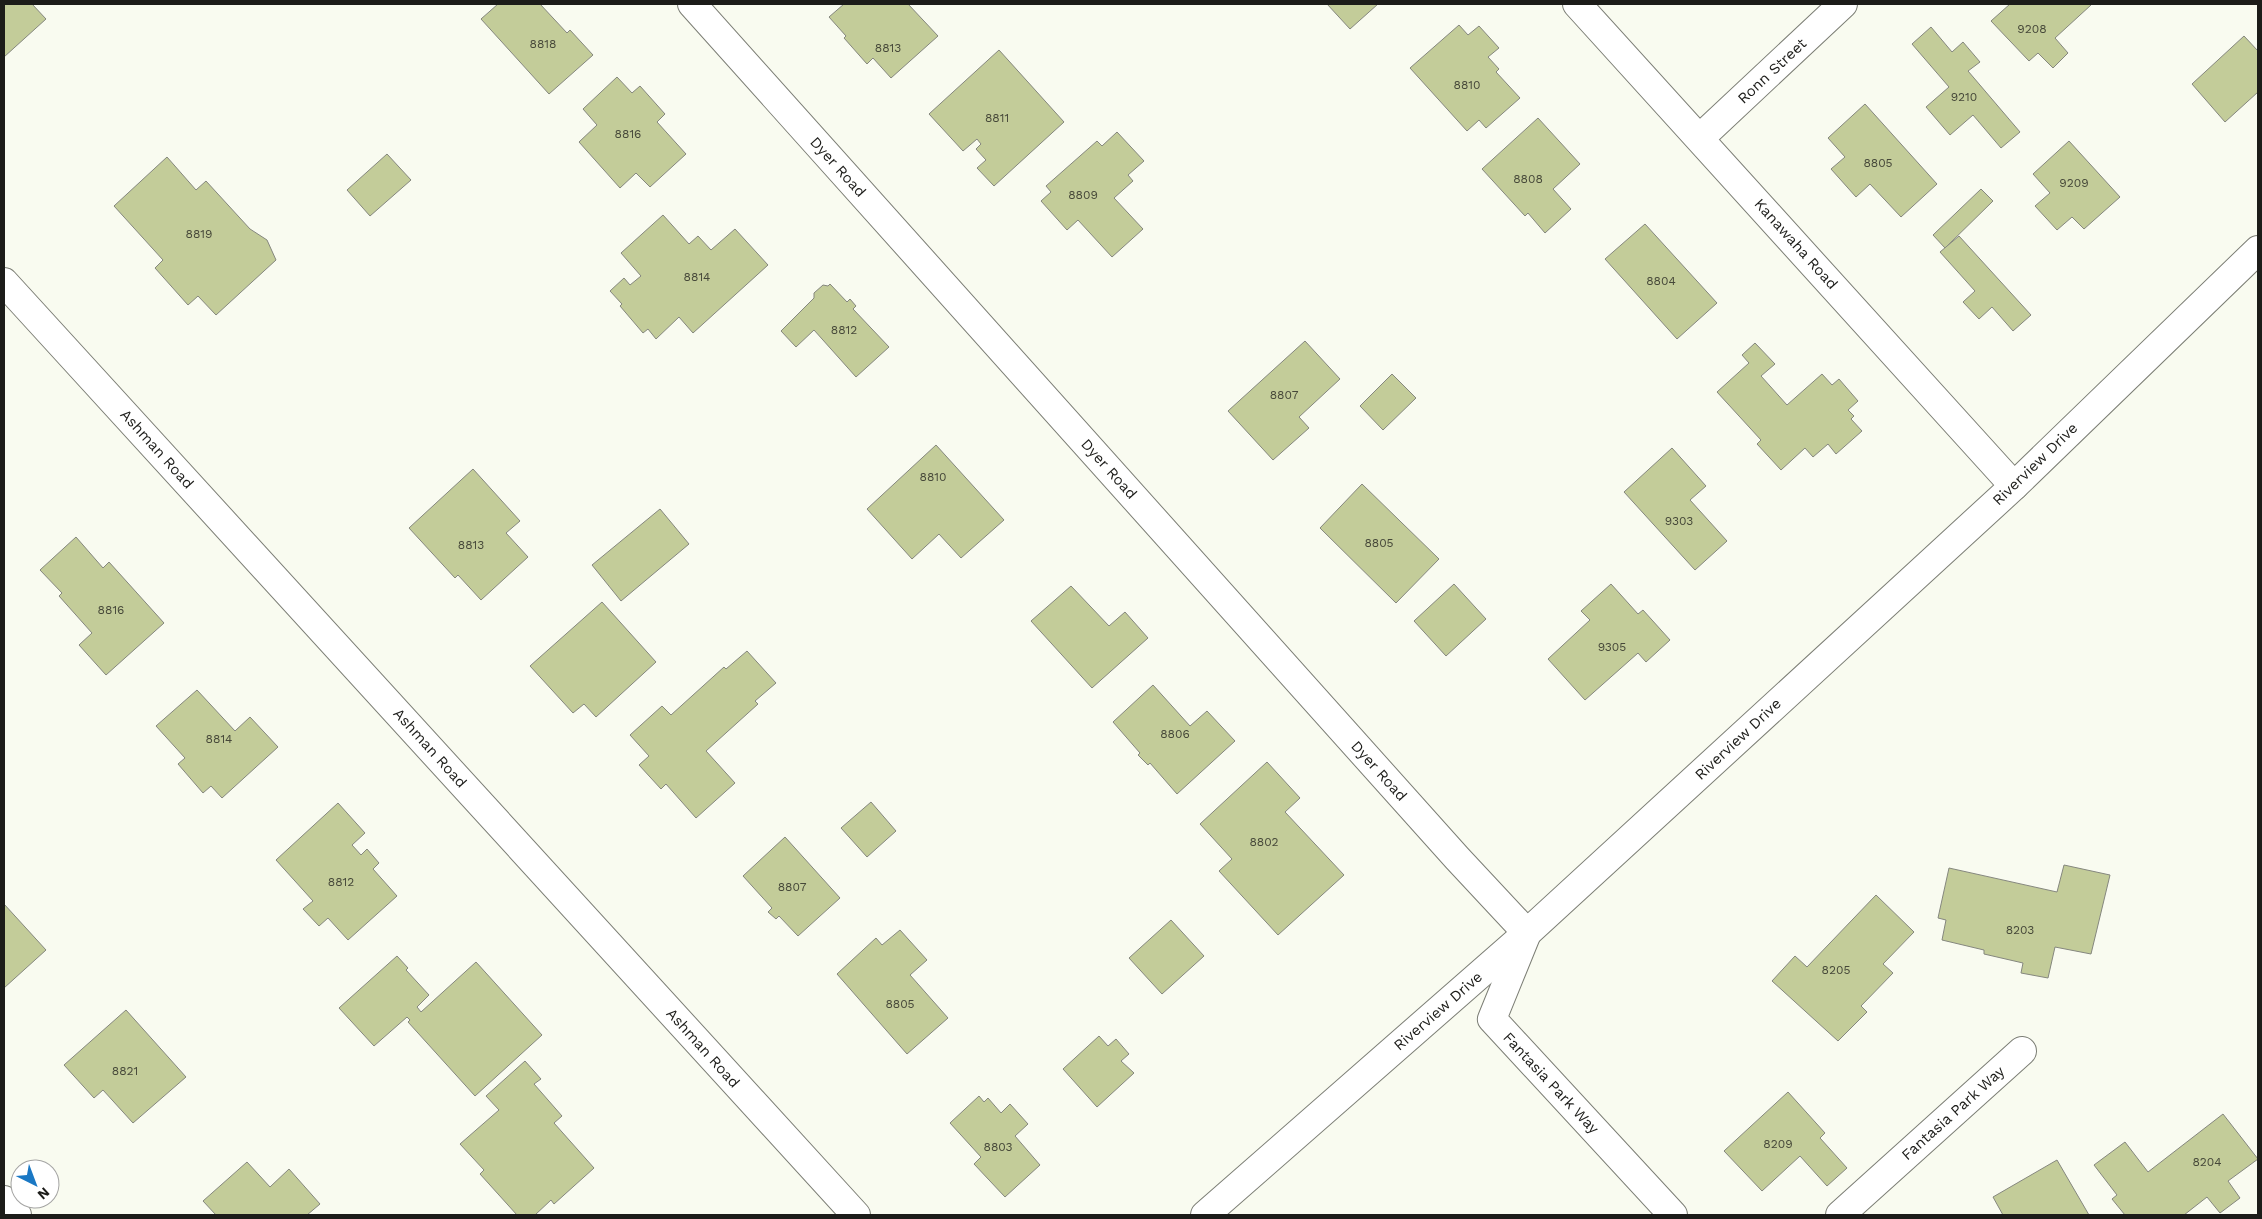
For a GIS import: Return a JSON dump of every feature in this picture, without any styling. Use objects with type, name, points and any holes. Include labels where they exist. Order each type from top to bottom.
[{"type":"street","name":"Dyer Road","points":[[692,4],[1450,850],[1527,933]]},
{"type":"street","name":"Kanawaha Road","points":[[1577,4],[2014,486]]},
{"type":"street","name":"Ronn Street","points":[[1700,138],[1843,4]]},
{"type":"street","name":"Riverview Drive","points":[[1205,1215],[1527,933],[2014,486],[2258,250]]},
{"type":"street","name":"Ashman Road","points":[[4,282],[856,1215]]},
{"type":"street","name":"Fantasia Park Way","points":[[1527,933],[1492,1018],[1673,1215]]},
{"type":"street","name":"Fantasia Park Way","points":[[1840,1215],[2022,1051]]},
{"type":"street","points":[[4,1200],[18,1215]]},
{"type":"building","points":[[4,4],[32,4],[46,19],[4,57]]},
{"type":"building","points":[[498,4],[540,4],[567,33],[570,30],[593,55],[549,94],[481,19]]},
{"type":"building","points":[[844,4],[908,4],[938,36],[891,78],[873,58],[867,64],[844,38],[846,36],[829,17]]},
{"type":"building","points":[[1327,4],[1378,4],[1350,29]]},
{"type":"building","points":[[2010,4],[2091,5],[2055,38],[2068,53],[2053,68],[2038,53],[2029,61],[1991,21]]},
{"type":"building","points":[[1459,25],[1468,35],[1479,26],[1499,48],[1488,57],[1499,69],[1496,72],[1520,98],[1486,128],[1479,120],[1467,131],[1410,68]]},
{"type":"building","points":[[1931,27],[1952,52],[1963,42],[1980,62],[1968,71],[2020,132],[2001,148],[1973,115],[1950,135],[1926,107],[1949,87],[1912,44]]},
{"type":"building","points":[[2244,36],[2258,51],[2258,92],[2225,122],[2192,84]]},
{"type":"building","points":[[999,50],[1064,122],[994,186],[977,168],[986,160],[976,149],[981,144],[977,139],[963,151],[929,114]]},
{"type":"building","points":[[617,77],[632,93],[640,86],[665,114],[657,122],[686,154],[650,187],[636,173],[620,188],[579,142],[597,125],[583,109]]},
{"type":"building","points":[[1865,104],[1937,184],[1901,217],[1870,184],[1856,197],[1831,169],[1845,157],[1828,138]]},
{"type":"building","points":[[1538,118],[1580,164],[1553,189],[1571,209],[1545,233],[1528,213],[1525,216],[1482,169]]},
{"type":"building","points":[[1117,132],[1144,161],[1128,175],[1133,181],[1114,198],[1143,229],[1112,257],[1078,220],[1067,230],[1041,201],[1051,192],[1046,186],[1097,141],[1102,146]]},
{"type":"building","points":[[2069,141],[2120,197],[2084,229],[2072,217],[2057,230],[2035,206],[2050,193],[2033,174]]},
{"type":"building","points":[[387,154],[411,180],[370,216],[347,190]]},
{"type":"building","points":[[167,157],[196,190],[206,181],[250,229],[267,240],[276,260],[216,315],[198,296],[188,305],[155,268],[163,260],[114,206]]},
{"type":"building","points":[[1981,189],[1993,201],[1945,248],[1933,235]]},
{"type":"building","points":[[663,215],[689,244],[698,236],[711,250],[735,229],[768,265],[693,333],[679,317],[656,339],[648,329],[643,333],[610,291],[624,278],[630,285],[641,276],[621,253]]},
{"type":"building","points":[[1645,224],[1717,303],[1677,339],[1605,259]]},
{"type":"building","points":[[1959,236],[2031,315],[2013,331],[1992,307],[1979,319],[1963,302],[1975,291],[1940,252]]},
{"type":"building","points":[[830,284],[847,302],[850,299],[856,306],[853,309],[889,347],[856,377],[814,330],[796,347],[781,331],[814,298],[814,293],[823,285],[828,286]]},
{"type":"building","points":[[1305,341],[1340,379],[1299,417],[1309,428],[1273,460],[1228,411]]},
{"type":"building","points":[[1755,343],[1775,364],[1761,376],[1787,405],[1822,374],[1832,385],[1839,379],[1858,401],[1848,410],[1854,416],[1851,419],[1862,431],[1836,454],[1828,444],[1813,457],[1805,448],[1781,470],[1757,444],[1761,440],[1717,392],[1749,363],[1742,355]]},
{"type":"building","points":[[1392,374],[1416,398],[1383,430],[1360,406]]},
{"type":"building","points":[[936,445],[1004,520],[961,558],[939,534],[912,559],[867,509]]},
{"type":"building","points":[[1672,448],[1706,486],[1690,500],[1727,541],[1695,570],[1624,492]]},
{"type":"building","points":[[473,469],[520,521],[506,533],[528,557],[481,600],[458,575],[455,578],[409,528]]},
{"type":"building","points":[[1362,484],[1439,559],[1396,603],[1320,528]]},
{"type":"building","points":[[660,509],[689,544],[621,601],[592,565]]},
{"type":"building","points":[[76,537],[103,568],[109,562],[164,623],[106,675],[79,645],[92,633],[59,596],[62,593],[40,570]]},
{"type":"building","points":[[1454,584],[1486,619],[1446,656],[1414,621]]},
{"type":"building","points":[[1611,584],[1638,614],[1643,610],[1670,640],[1646,662],[1638,653],[1585,700],[1548,659],[1590,620],[1581,611]]},
{"type":"building","points":[[1071,586],[1109,626],[1125,612],[1148,638],[1092,688],[1031,621]]},
{"type":"building","points":[[602,602],[656,662],[596,717],[584,704],[573,713],[530,666]]},
{"type":"building","points":[[747,651],[776,683],[755,701],[758,704],[706,751],[735,783],[696,818],[666,784],[661,789],[639,765],[649,756],[630,735],[662,706],[671,715],[724,667],[726,669]]},
{"type":"building","points":[[1153,685],[1190,726],[1207,711],[1235,741],[1177,794],[1150,763],[1148,765],[1138,755],[1140,753],[1113,722]]},
{"type":"building","points":[[197,690],[235,731],[250,717],[278,747],[222,798],[211,786],[203,793],[178,764],[185,758],[156,726]]},
{"type":"building","points":[[1267,762],[1300,798],[1285,812],[1344,875],[1278,935],[1219,871],[1232,859],[1200,824]]},
{"type":"building","points":[[871,802],[896,831],[867,857],[841,828]]},
{"type":"building","points":[[338,803],[365,833],[352,845],[361,855],[367,849],[379,863],[373,869],[397,896],[348,940],[328,918],[319,926],[303,909],[313,901],[276,860]]},
{"type":"building","points":[[785,837],[840,898],[798,936],[779,916],[776,919],[768,912],[772,908],[743,876]]},
{"type":"building","points":[[2064,865],[2110,875],[2091,954],[2055,947],[2048,978],[2021,973],[2023,963],[1984,954],[1984,950],[1942,940],[1946,920],[1938,918],[1949,868],[2057,892]]},
{"type":"building","points":[[1876,895],[1914,932],[1883,964],[1893,973],[1861,1006],[1867,1012],[1838,1041],[1772,981],[1795,956],[1807,967]]},
{"type":"building","points":[[4,904],[46,950],[4,988]]},
{"type":"building","points":[[1171,920],[1204,956],[1162,994],[1129,958]]},
{"type":"building","points":[[900,930],[927,960],[910,975],[948,1018],[907,1054],[837,974],[876,938],[882,945]]},
{"type":"building","points":[[397,956],[408,968],[406,970],[429,995],[417,1007],[421,1012],[476,962],[542,1035],[475,1096],[408,1022],[410,1020],[407,1017],[374,1046],[339,1008]]},
{"type":"building","points":[[126,1010],[186,1077],[133,1123],[103,1090],[94,1098],[64,1065]]},
{"type":"building","points":[[1099,1036],[1108,1046],[1116,1039],[1129,1054],[1121,1061],[1134,1073],[1097,1107],[1063,1069]]},
{"type":"building","points":[[525,1061],[541,1079],[534,1084],[562,1116],[554,1123],[594,1168],[554,1204],[551,1200],[535,1215],[517,1215],[480,1174],[484,1170],[460,1144],[499,1110],[486,1096]]},
{"type":"building","points":[[1788,1092],[1825,1133],[1820,1138],[1847,1168],[1827,1186],[1800,1156],[1762,1191],[1724,1151]]},
{"type":"building","points":[[979,1096],[984,1102],[988,1098],[1001,1113],[1010,1104],[1028,1124],[1015,1136],[1040,1165],[1005,1197],[974,1164],[981,1157],[950,1123]]},
{"type":"building","points":[[2223,1114],[2258,1159],[2228,1181],[2240,1198],[2220,1213],[2207,1197],[2184,1215],[2125,1215],[2112,1199],[2117,1195],[2094,1165],[2125,1142],[2148,1172]]},
{"type":"building","points":[[2057,1160],[2089,1215],[2003,1215],[1993,1197]]},
{"type":"building","points":[[247,1162],[270,1187],[289,1169],[320,1204],[307,1215],[216,1215],[203,1201]]}]
